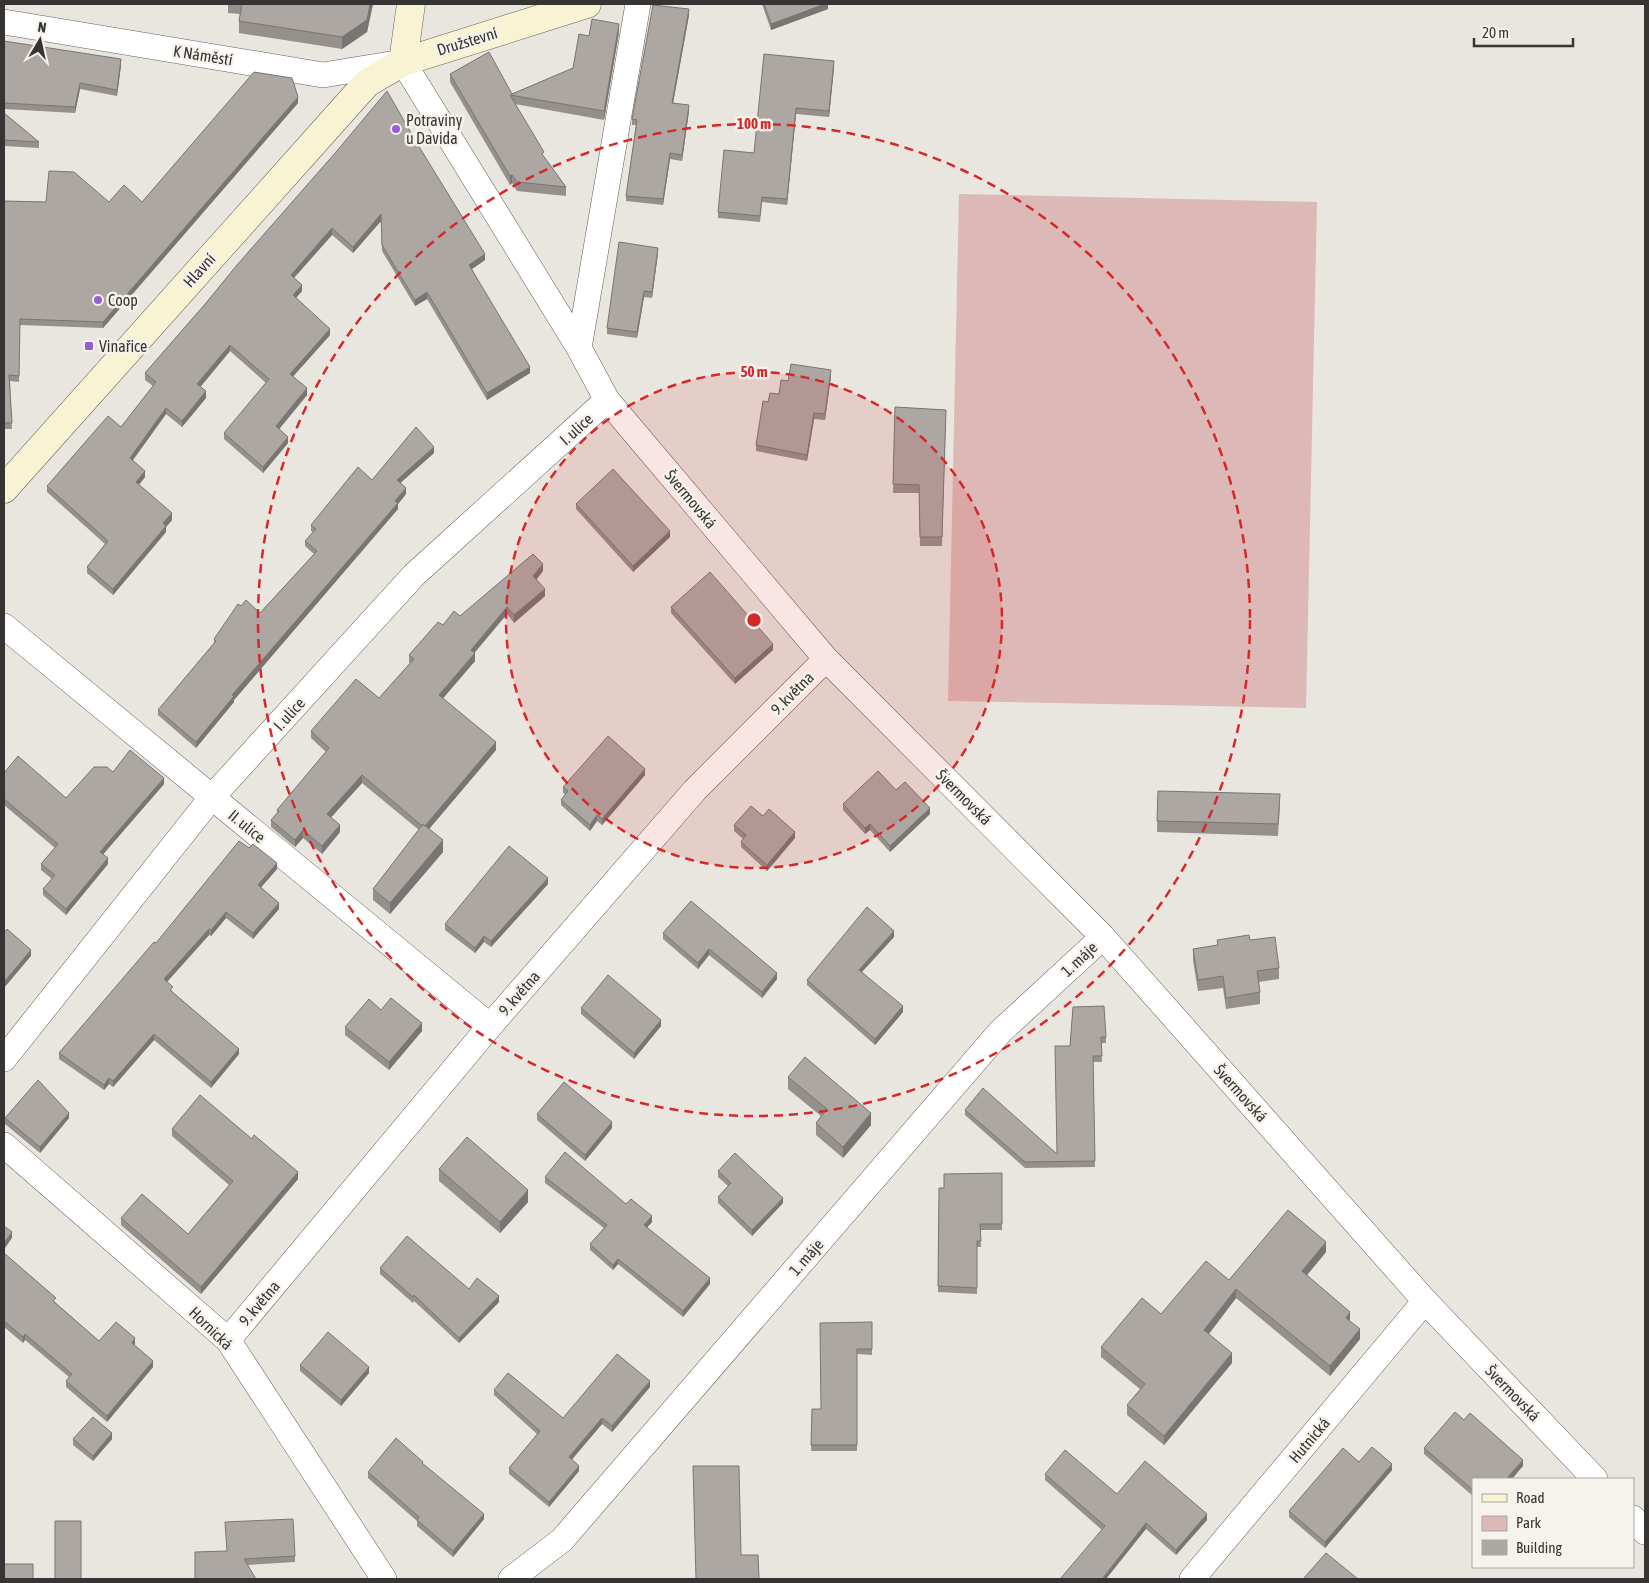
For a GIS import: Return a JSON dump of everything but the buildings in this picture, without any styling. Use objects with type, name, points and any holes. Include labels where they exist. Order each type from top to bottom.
[{"type":"street","points":[[403,62],[411,4]]},
{"type":"street","name":"Družstevní","points":[[403,62],[587,4]]},
{"type":"street","points":[[579,348],[638,4]]},
{"type":"street","name":"K Náměstí","points":[[4,22],[323,75],[403,62]]},
{"type":"street","name":"Švermovská","points":[[403,62],[579,348],[607,400],[826,659],[1103,937],[1425,1301],[1594,1478]]},
{"type":"street","name":"Hlavní","points":[[4,489],[367,83],[403,62]]},
{"type":"street","name":"I. ulice","points":[[4,1059],[212,797],[414,576],[607,400]]},
{"type":"street","name":"II. ulice","points":[[4,626],[490,1026]]},
{"type":"street","name":"9. května","points":[[228,1340],[490,1026],[695,790],[826,659]]},
{"type":"street","name":"1. máje","points":[[511,1579],[562,1540],[1000,1032],[1103,937]]},
{"type":"street","name":"Hornická","points":[[4,1145],[228,1340],[384,1579]]},
{"type":"street","name":"Hutnická","points":[[1192,1579],[1425,1301]]},
{"type":"street","points":[[1634,1519],[1645,1532]]},
{"type":"green space","points":[[959,194],[1317,202],[1306,708],[948,701]]},
{"type":"place","name":"Potraviny u Davida","points":[[396,129]]},
{"type":"place","name":"Coop","points":[[98,300]]},
{"type":"place","name":"Vinařice","points":[[89,346]]}]
